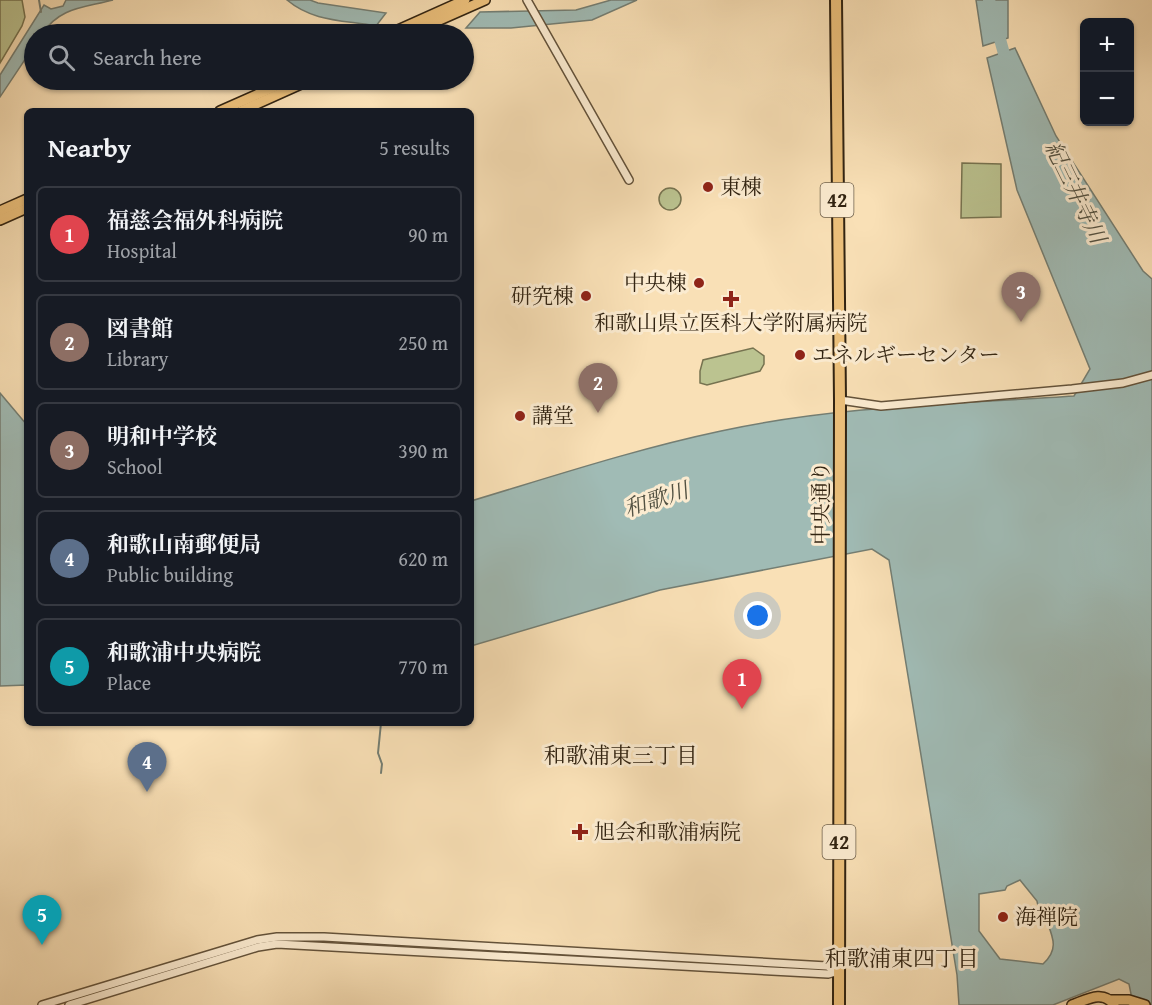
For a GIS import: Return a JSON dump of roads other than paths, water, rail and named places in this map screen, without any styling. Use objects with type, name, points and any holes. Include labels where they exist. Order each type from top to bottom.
[{"type":"highway","name":"中央通り","points":[[836,0],[840,405],[839,1005]]},
{"type":"main road","points":[[411,24],[465,0]]},
{"type":"main road","points":[[430,24],[484,0]]},
{"type":"main road","points":[[227,108],[267,90]]},
{"type":"main road","points":[[248,108],[288,90]]},
{"type":"main road","points":[[0,211],[24,200]]},
{"type":"main road","points":[[0,220],[24,209]]},
{"type":"main road","points":[[1072,1005],[1099,996],[1112,1003],[1128,999],[1145,1005]]},
{"type":"street","points":[[529,3],[629,180]]},
{"type":"street","points":[[840,405],[881,406],[1071,389],[1123,383],[1152,375]]},
{"type":"street","points":[[42,1005],[240,945],[277,937],[324,937],[827,966],[839,971]]},
{"type":"street","points":[[69,1005],[258,947],[278,944],[786,972],[828,974],[839,971]]},
{"type":"water","points":[[66,0],[113,0],[64,13],[50,24],[32,24],[44,5],[51,9],[63,6]]},
{"type":"water","points":[[287,0],[310,0],[386,13],[378,24],[362,24],[318,16]]},
{"type":"water","points":[[611,0],[637,0],[592,20],[511,28],[474,28],[474,24],[470,24],[480,12],[576,10]]},
{"type":"water","points":[[976,0],[1008,0],[1008,38],[983,46]]},
{"type":"water","points":[[24,37],[24,61],[0,97],[0,75]]},
{"type":"water","name":"和歌川","points":[[1015,48],[1056,136],[1143,271],[1152,279],[1152,1005],[1128,1005],[1131,994],[1129,984],[1119,979],[1053,1005],[959,1005],[957,975],[889,560],[872,549],[660,590],[474,645],[474,500],[658,446],[764,423],[897,407],[1074,396],[1090,369],[1017,190],[987,58]],"holes":[[[1020,880],[1037,901],[1039,911],[1044,913],[1053,940],[1052,952],[1043,964],[1000,959],[979,931],[979,894],[1005,890],[1007,886]]]},
{"type":"water","points":[[0,393],[24,421],[24,685],[0,686]]},
{"type":"waterway","points":[[39,0],[41,12]]},
{"type":"waterway","name":"紀三井寺川","points":[[989,0],[1008,68]]},
{"type":"waterway","points":[[381,726],[378,753],[382,764],[381,773]]},
{"type":"place","name":"東棟","points":[[708,187]]},
{"type":"place","name":"中央棟","points":[[699,283]]},
{"type":"place","name":"研究棟","points":[[586,296]]},
{"type":"place","name":"和歌山県立医科大学附属病院","points":[[731,299]]},
{"type":"place","name":"明和中学校","points":[[1021,322]]},
{"type":"place","name":"エネルギーセンター","points":[[800,355]]},
{"type":"place","name":"図書館","points":[[598,413]]},
{"type":"place","name":"講堂","points":[[520,416]]},
{"type":"place","name":"福慈会福外科病院","points":[[742,709]]},
{"type":"place","name":"和歌山南郵便局","points":[[147,792]]},
{"type":"place","name":"旭会和歌浦病院","points":[[580,832]]},
{"type":"place","name":"海禅院","points":[[1003,917]]},
{"type":"place","name":"和歌浦中央病院","points":[[42,945]]},
{"type":"district","name":"和歌浦東三丁目","points":[[621,755]]},
{"type":"district","name":"和歌浦東四丁目","points":[[902,958]]}]
